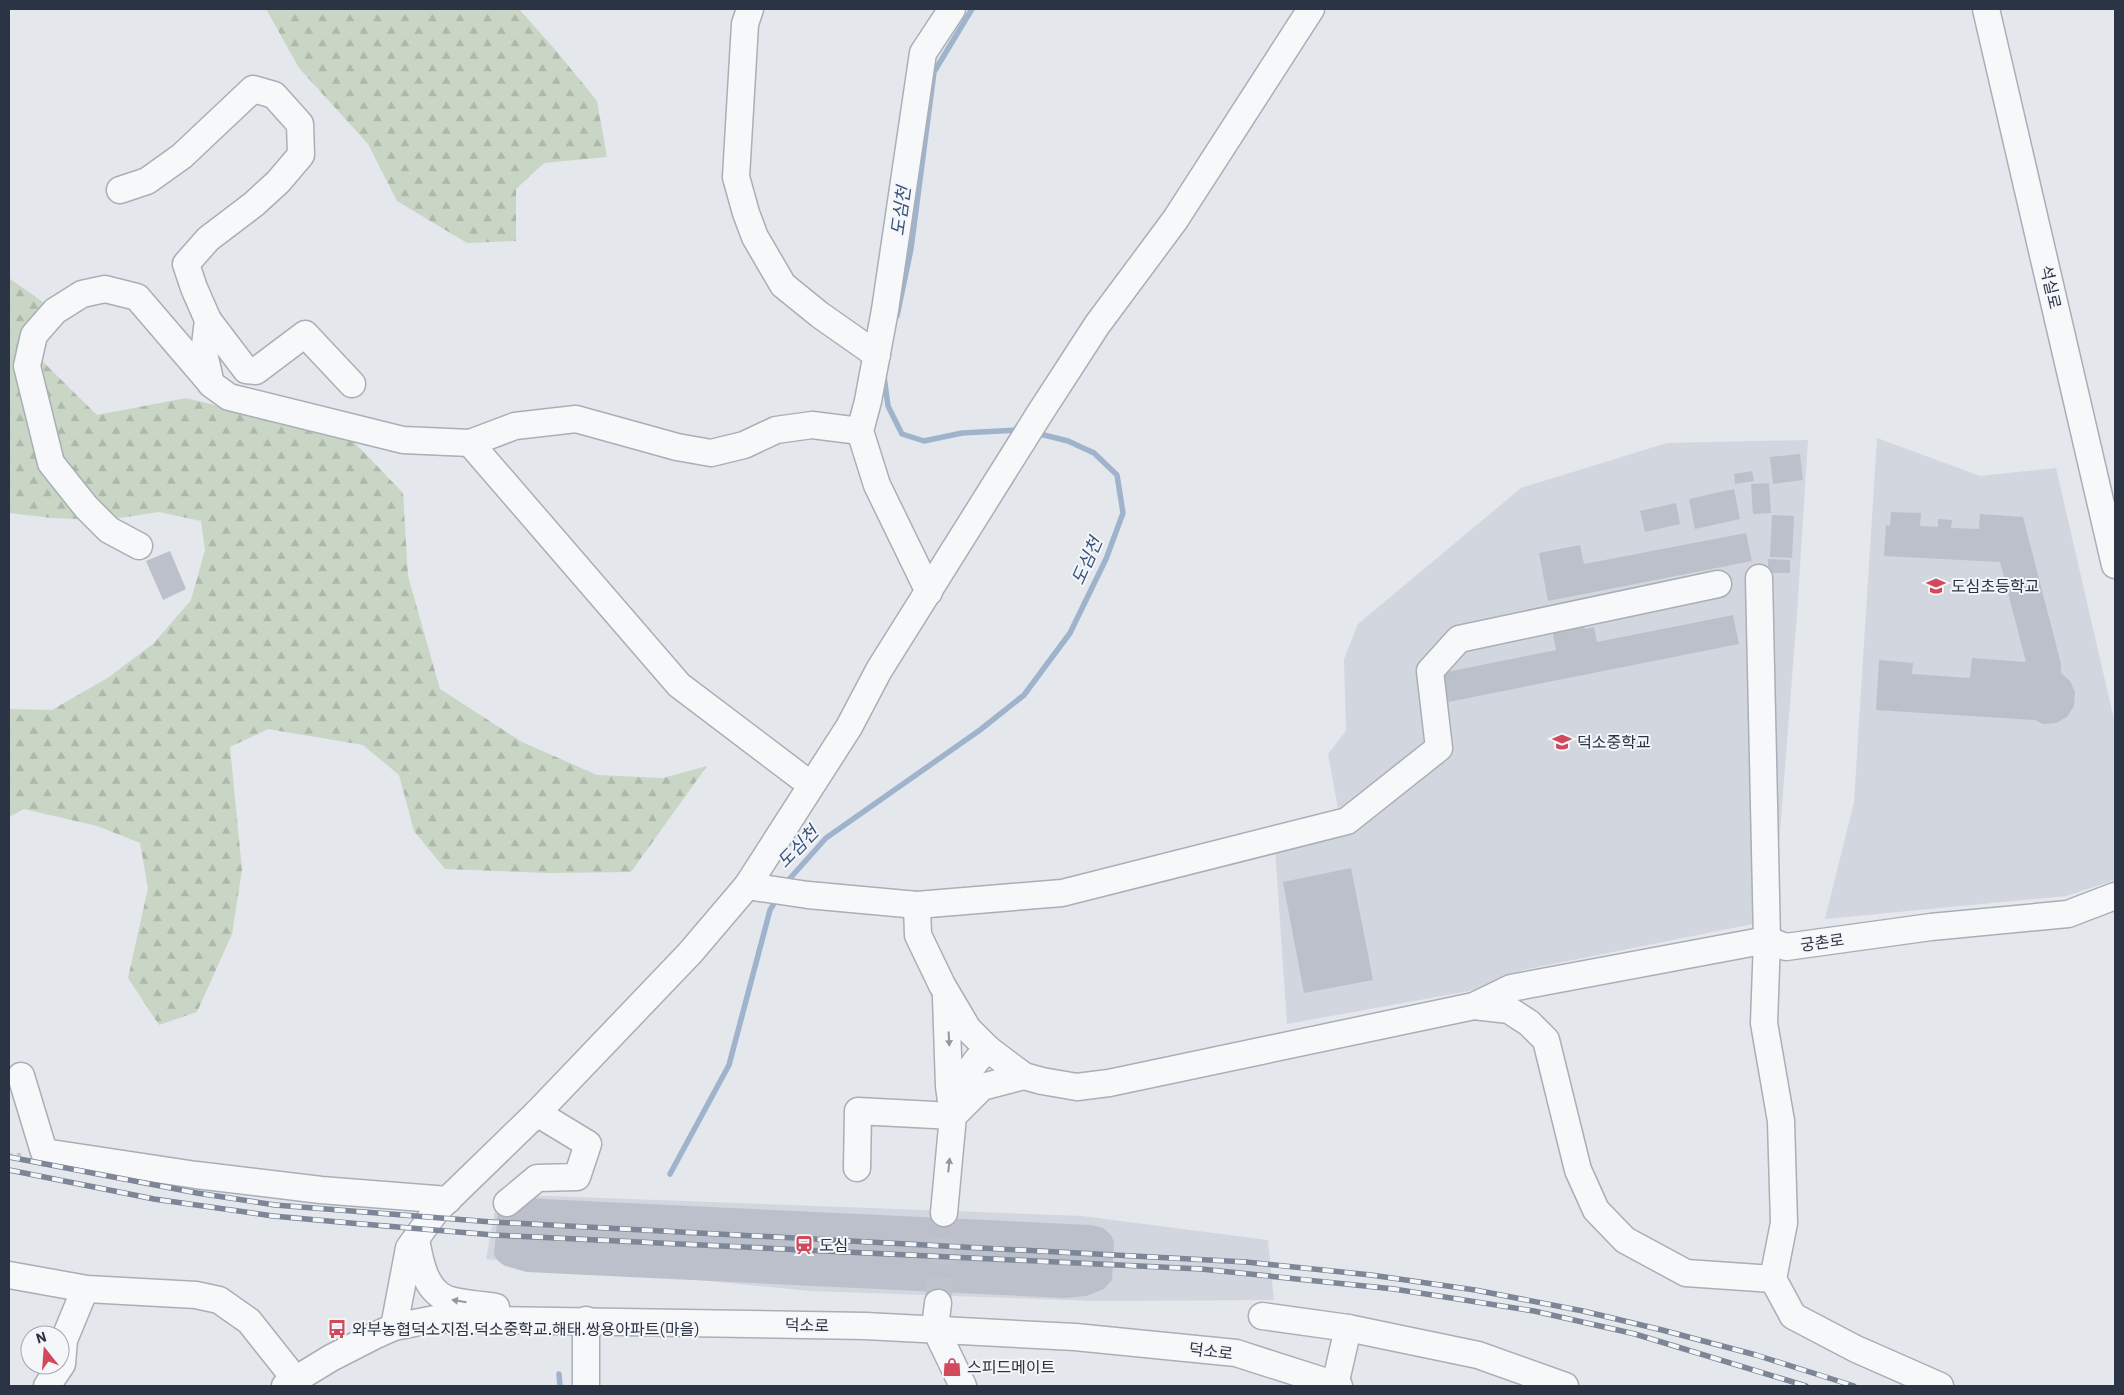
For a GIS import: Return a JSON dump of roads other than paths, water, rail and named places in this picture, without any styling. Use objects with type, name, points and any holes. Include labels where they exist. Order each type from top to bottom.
[{"type":"street","points":[[750,9],[744,24],[736,177],[746,213],[755,237],[783,285],[820,315],[876,355]]},
{"type":"street","points":[[929,592],[877,485],[860,431],[868,401],[876,355],[923,53],[952,9]]},
{"type":"street","points":[[394,1327],[409,1248],[436,1212],[537,1113],[690,953],[746,886],[849,727],[879,670],[1040,413],[1097,325],[1175,220],[1311,9]]},
{"type":"street","name":"석실로","points":[[1986,9],[2115,565]]},
{"type":"street","points":[[120,190],[147,181],[182,156],[253,89],[274,95],[300,124],[301,155],[272,188],[208,239],[186,264],[208,320],[246,370],[256,372],[305,334],[352,384]]},
{"type":"street","points":[[139,546],[109,530],[86,506],[51,463],[27,366],[34,335],[55,312],[82,294],[105,289],[137,298],[211,384],[229,397],[403,440],[470,442],[515,426],[576,418],[677,447],[711,453],[744,445],[776,430],[812,425],[860,431]]},
{"type":"street","points":[[208,320],[204,353],[211,384]]},
{"type":"street","points":[[470,442],[679,685],[811,785]]},
{"type":"street","points":[[1759,578],[1766,940],[1764,1023],[1781,1121],[1784,1223],[1773,1279],[1793,1316],[1856,1350],[1940,1386]]},
{"type":"street","points":[[746,886],[808,895],[917,905],[1062,893],[1346,821],[1439,748],[1430,671],[1459,639],[1718,584]]},
{"type":"street","name":"궁촌로","points":[[1474,1006],[1511,988],[1766,940],[1786,947],[1931,927],[2068,914],[2115,896]]},
{"type":"street","points":[[917,905],[918,935],[968,1029],[988,1049],[1024,1076],[1042,1081],[1077,1087],[1109,1083],[1474,1006],[1509,1010],[1530,1023],[1546,1040],[1578,1170],[1596,1210],[1625,1240],[1686,1273],[1773,1279]]},
{"type":"street","points":[[946,990],[953,1116]]},
{"type":"street","points":[[944,1213],[953,1116],[964,1078],[978,1058],[988,1049]]},
{"type":"street","points":[[21,1076],[44,1152],[196,1175],[321,1190],[448,1200]]},
{"type":"street","points":[[857,1168],[858,1111],[953,1116],[982,1087],[1024,1076]]},
{"type":"street","points":[[507,1203],[537,1178],[578,1177],[588,1144],[537,1113]]},
{"type":"street","points":[[416,1240],[422,1269],[433,1288],[446,1298],[498,1308],[522,1320]]},
{"type":"street","points":[[9,1275],[85,1288],[196,1295],[219,1300],[249,1321],[290,1383]]},
{"type":"street","points":[[47,1386],[62,1364],[64,1340],[85,1288]]},
{"type":"street","points":[[936,1316],[963,1386]]},
{"type":"street","name":"덕소로","points":[[290,1383],[331,1358],[394,1327],[435,1320],[936,1316],[1075,1336],[1236,1353],[1337,1386]]},
{"type":"street","points":[[1262,1316],[1348,1328],[1478,1355],[1565,1386]]},
{"type":"street","points":[[586,1320],[586,1386]]},
{"type":"street","points":[[1337,1386],[1348,1328]]},
{"type":"waterway","name":"도심천","points":[[897,316],[911,249],[934,72],[972,9]]},
{"type":"waterway","name":"도심천","points":[[884,376],[888,406],[902,434],[924,441],[962,433],[1019,430]]},
{"type":"waterway","name":"도심천","points":[[784,885],[826,838],[980,730],[1024,695],[1070,633],[1106,559],[1123,513],[1117,475],[1094,453],[1068,441],[1036,433]]},
{"type":"waterway","name":"도심천","points":[[670,1174],[729,1065],[770,910],[778,897]]},
{"type":"waterway","name":"도심천","points":[[559,1374],[560,1386]]},
{"type":"tunnel","points":[[938,1303],[944,1213]]},
{"type":"railway","points":[[9,1157],[197,1193],[275,1205],[492,1222],[1246,1262],[1371,1275],[1475,1290],[1583,1311],[1756,1355],[1854,1386]]},
{"type":"railway","points":[[9,1170],[154,1199],[273,1216],[350,1223],[494,1235],[1201,1269],[1394,1289],[1534,1311],[1635,1334],[1806,1386]]},
{"type":"place","name":"도심초등학교","points":[[1936,586]]},
{"type":"place","name":"덕소중학교","points":[[1562,742]]},
{"type":"place","name":"도심","points":[[804,1245]]},
{"type":"place","name":"와부농협덕소지점.덕소중학교.해태.쌍용아파트(마을)","points":[[337,1329]]},
{"type":"place","name":"스피드메이트","points":[[952,1367]]}]
